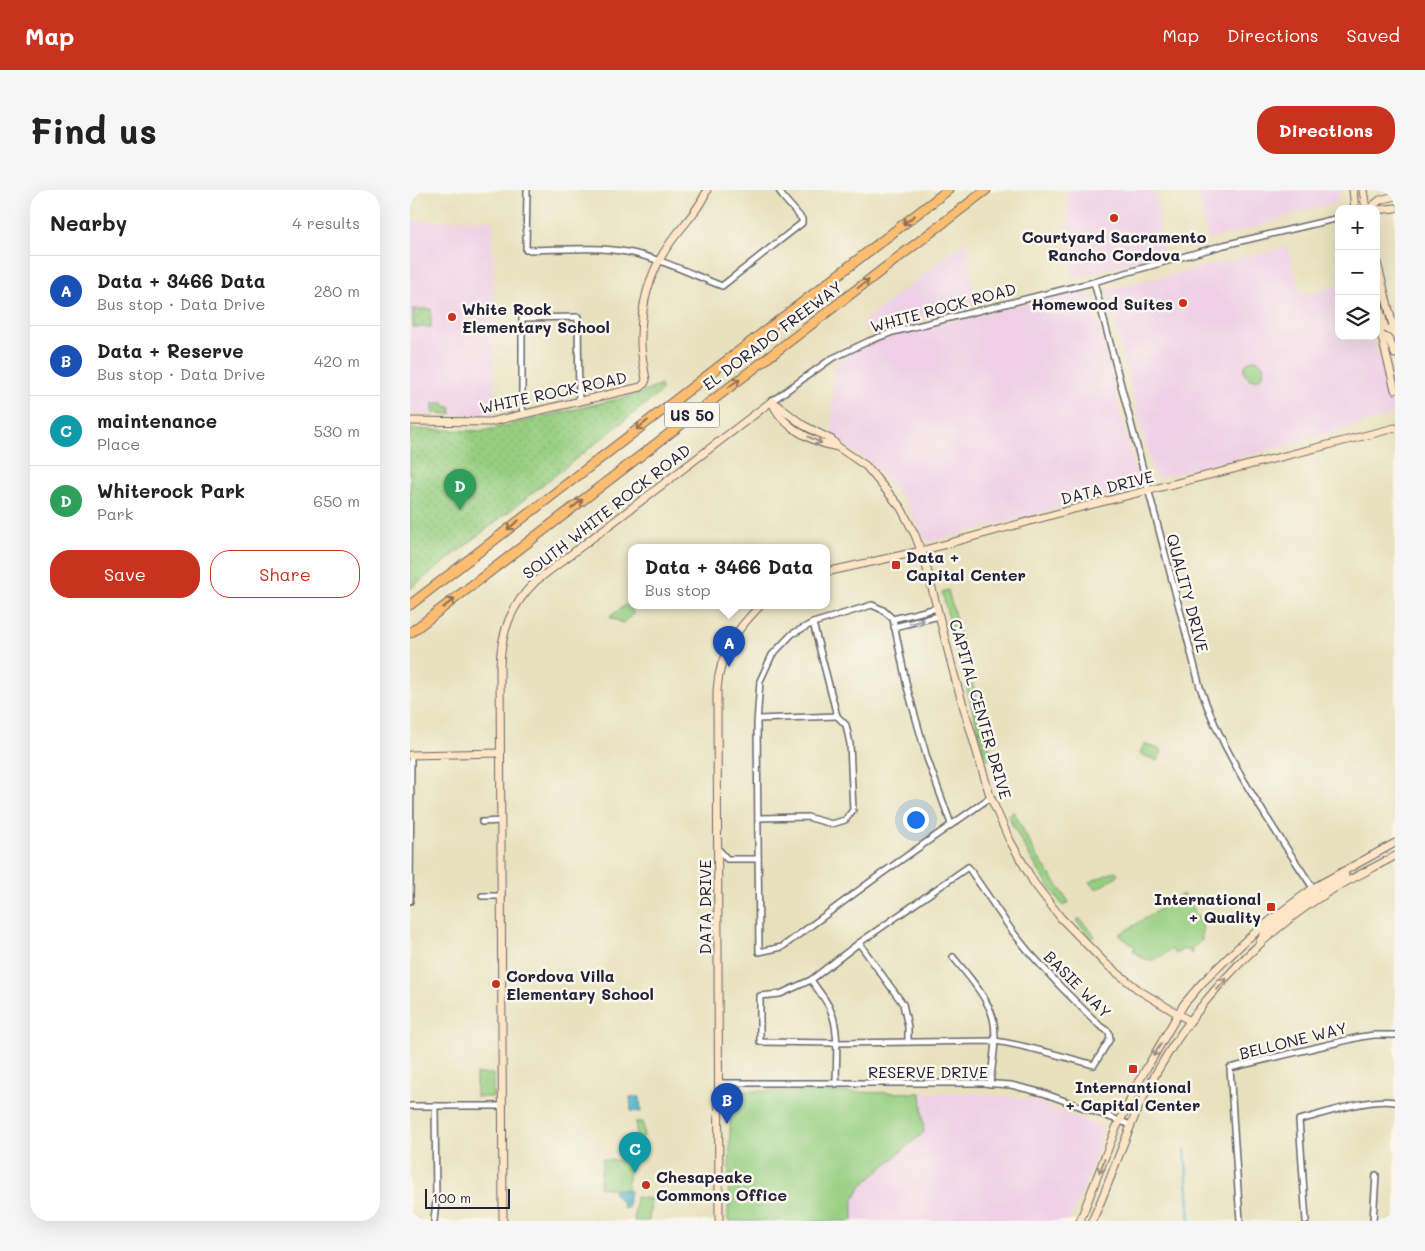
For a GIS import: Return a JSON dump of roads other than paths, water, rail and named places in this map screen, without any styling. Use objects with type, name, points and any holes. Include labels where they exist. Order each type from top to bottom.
[{"type":"highway","name":"EL DORADO FREEWAY","points":[[410,606],[948,190]]},
{"type":"highway","name":"EL DORADO FREEWAY","points":[[410,632],[986,190]]},
{"type":"street","points":[[527,190],[526,250],[615,250],[659,261],[722,286],[802,223],[802,218],[779,190]]},
{"type":"street","points":[[659,261],[700,204],[707,190]]},
{"type":"street","points":[[1353,190],[1355,205]]},
{"type":"street","points":[[1363,190],[1367,205]]},
{"type":"street","points":[[1373,205],[1380,200],[1395,196]]},
{"type":"street","points":[[1380,210],[1395,208]]},
{"type":"street","name":"WHITE ROCK ROAD","points":[[772,401],[831,359],[885,334],[1094,282],[1224,245],[1335,219]]},
{"type":"street","name":"WHITE ROCK ROAD","points":[[410,421],[483,423],[641,387],[646,380],[640,338],[642,315],[647,292],[659,261]]},
{"type":"street","points":[[1380,274],[1395,333]]},
{"type":"street","name":"QUALITY DRIVE","points":[[1094,282],[1200,687],[1212,719],[1230,757],[1313,888]]},
{"type":"street","points":[[1380,310],[1385,328],[1395,333]]},
{"type":"street","points":[[524,414],[522,408],[522,318],[578,317],[578,402]]},
{"type":"street","points":[[1380,329],[1395,390]]},
{"type":"street","points":[[1382,336],[1389,339],[1395,354]]},
{"type":"street","name":"CAPITAL CENTER DRIVE","points":[[772,401],[803,425],[832,440],[838,447],[866,466],[893,496],[908,521],[921,551],[955,678],[991,798],[1006,833],[1023,864],[1061,918],[1090,950],[1123,978],[1179,1015],[1190,1020]]},
{"type":"street","name":"SOUTH WHITE ROCK ROAD","points":[[503,1221],[500,753],[500,653],[502,637],[508,620],[523,595],[536,582],[772,401]]},
{"type":"street","name":"DATA DRIVE","points":[[830,571],[921,551],[1278,456],[1395,428]]},
{"type":"street","points":[[951,824],[927,758],[907,687],[893,619],[883,610],[872,606],[812,623],[792,634],[772,655],[760,681],[758,719],[759,952],[782,947],[951,824],[991,798]]},
{"type":"street","name":"DATA DRIVE","points":[[719,1221],[717,724],[720,668],[732,637],[757,609]]},
{"type":"street","points":[[893,619],[938,612]]},
{"type":"street","points":[[894,627],[938,612]]},
{"type":"street","points":[[758,818],[806,817],[832,824],[846,820],[852,810],[850,744],[846,725],[837,716],[812,623]]},
{"type":"street","points":[[758,719],[837,716]]},
{"type":"street","points":[[410,901],[410,755],[500,753]]},
{"type":"street","points":[[482,822],[501,821]]},
{"type":"street","points":[[1080,1221],[1116,1128],[1135,1088],[1184,1004],[1202,983],[1245,941],[1313,888],[1395,843]]},
{"type":"street","points":[[718,849],[727,859],[758,859]]},
{"type":"street","points":[[1323,896],[1321,892],[1323,888],[1352,871],[1373,855]]},
{"type":"street","points":[[1092,1221],[1107,1190],[1146,1091],[1190,1020],[1254,950],[1293,917],[1323,896],[1395,856]]},
{"type":"street","name":"BASIE WAY","points":[[968,867],[1012,931],[1029,952],[1060,986],[1100,1026],[1109,1032],[1110,1039],[1094,1066],[1038,1050],[994,1041],[760,1042],[760,996],[780,994],[811,980],[968,867]]},
{"type":"street","points":[[1254,950],[1267,930],[1313,895],[1315,892],[1313,888]]},
{"type":"street","points":[[482,896],[502,896]]},
{"type":"street","points":[[860,943],[903,1004],[907,1018],[908,1042]]},
{"type":"street","points":[[953,957],[986,1003],[993,1020],[994,1041],[990,1084]]},
{"type":"street","points":[[811,980],[831,1011],[835,1024],[836,1084]]},
{"type":"street","name":"BELLONE WAY","points":[[1240,1221],[1230,1068],[1360,1037],[1395,1035]]},
{"type":"street","name":"RESERVE DRIVE","points":[[718,1082],[1011,1085],[1043,1092],[1131,1126]]},
{"type":"street","points":[[1306,1221],[1299,1120],[1371,1102],[1395,1102]]},
{"type":"street","points":[[410,1106],[503,1106]]},
{"type":"street","points":[[434,1221],[436,1201],[435,1106]]},
{"type":"street","points":[[1373,1221],[1376,1175]]},
{"type":"water","points":[[630,1097],[640,1097],[641,1112],[631,1111]]},
{"type":"water","points":[[613,1189],[630,1191],[628,1208],[622,1207],[623,1204],[613,1192]]},
{"type":"waterway","points":[[1185,1150],[1190,1221]]},
{"type":"place","name":"Courtyard Sacramento Rancho Cordova","points":[[1114,218]]},
{"type":"place","name":"Homewood Suites","points":[[1183,303]]},
{"type":"place","name":"White Rock Elementary School","points":[[452,317]]},
{"type":"place","name":"Whiterock Park","points":[[460,510]]},
{"type":"place","name":"Data + Capital Center","points":[[896,565]]},
{"type":"place","name":"Data + 3466 Data","points":[[729,667]]},
{"type":"place","name":"International + Quality","points":[[1271,907]]},
{"type":"place","name":"Cordova Villa Elementary School","points":[[496,984]]},
{"type":"place","name":"Internantional + Capital Center","points":[[1133,1069]]},
{"type":"place","name":"Data + Reserve","points":[[727,1124]]},
{"type":"place","name":"maintenance","points":[[635,1173]]},
{"type":"place","name":"Chesapeake Commons Office","points":[[646,1185]]}]
